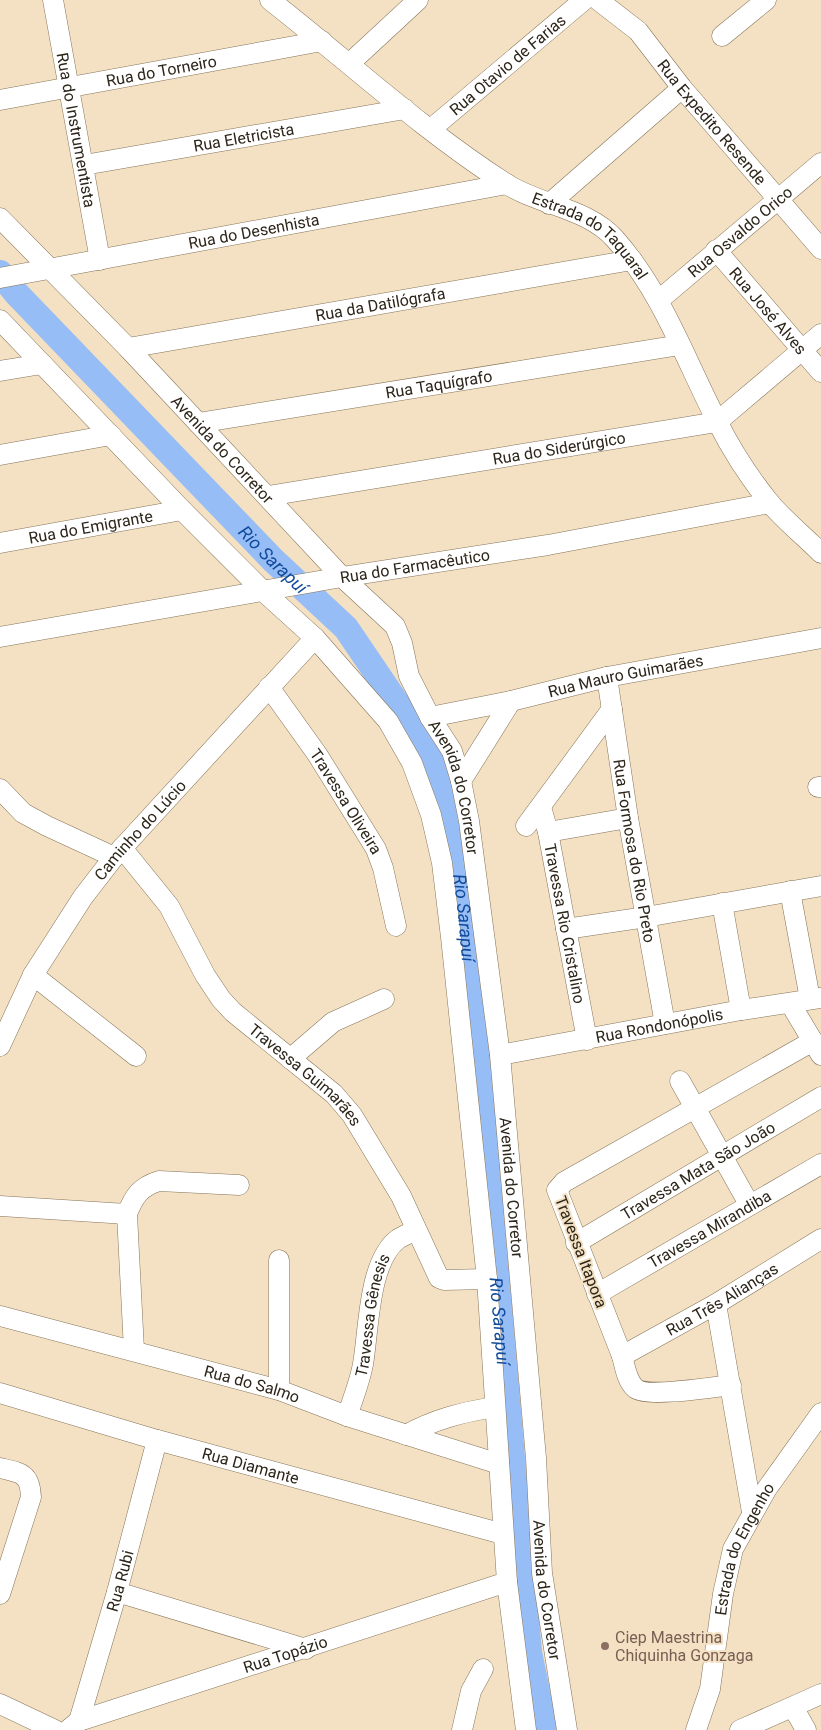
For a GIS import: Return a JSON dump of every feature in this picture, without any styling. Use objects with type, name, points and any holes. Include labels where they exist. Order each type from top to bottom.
[{"type":"street","name":"Rua do Instrumentista","points":[[55,0],[100,260]]},
{"type":"street","name":"Estrada do Taquaral","points":[[270,0],[461,154],[507,184],[549,204],[587,218],[614,237],[659,300],[717,422],[741,463],[770,503],[821,552]]},
{"type":"street","points":[[350,64],[418,0]]},
{"type":"street","name":"Rua Otavio de Farias","points":[[431,129],[584,0]]},
{"type":"street","name":"Rua Expedito Resende","points":[[598,0],[638,31],[682,88],[821,249]]},
{"type":"street","points":[[722,36],[766,0]]},
{"type":"street","name":"Rua do Torneiro","points":[[0,100],[322,41]]},
{"type":"street","points":[[549,204],[682,88]]},
{"type":"street","name":"Rua Eletricista","points":[[84,165],[405,109]]},
{"type":"street","name":"Rua Osvaldo Orico","points":[[659,300],[776,199],[821,163]]},
{"type":"street","name":"Rua do Desenhista","points":[[0,278],[507,184]]},
{"type":"street","name":"Avenida do Corretor","points":[[0,218],[128,348],[268,496],[334,578],[395,626],[402,643],[409,676],[430,717],[452,751],[461,781],[469,822],[500,1055],[536,1458],[542,1573],[567,1730]]},
{"type":"street","name":"Rua José Alves","points":[[716,250],[821,372]]},
{"type":"street","name":"Rua da Datilógrafa","points":[[128,348],[632,260]]},
{"type":"street","name":"Avenida do Corretor","points":[[0,320],[182,510],[263,591],[315,638],[388,720],[412,763],[431,815],[442,863],[451,937],[487,1279],[506,1582],[526,1730]]},
{"type":"street","points":[[717,422],[821,334]]},
{"type":"street","name":"Rua Taquígrafo","points":[[198,423],[680,345]]},
{"type":"street","points":[[0,371],[42,364]]},
{"type":"street","name":"Rua do Siderúrgico","points":[[268,496],[717,422]]},
{"type":"street","points":[[0,455],[111,435]]},
{"type":"street","name":"Rua do Farmacêutico","points":[[0,637],[334,578],[548,545],[770,503]]},
{"type":"street","name":"Rua do Emigrante","points":[[0,542],[182,510]]},
{"type":"street","name":"Caminho do Lúcio","points":[[0,1046],[33,974],[82,897],[118,852],[315,638]]},
{"type":"street","name":"Rua Mauro Guimarães","points":[[430,717],[608,677],[821,638]]},
{"type":"street","name":"Rua Formosa do Rio Preto","points":[[608,677],[628,818],[665,1024]]},
{"type":"street","name":"Travessa Oliveira","points":[[269,687],[317,754],[376,850],[383,868],[396,926]]},
{"type":"street","points":[[461,781],[511,700]]},
{"type":"street","points":[[526,826],[612,709]]},
{"type":"street","points":[[0,790],[23,813],[47,826],[118,852]]},
{"type":"street","name":"Travessa Rio Cristalino","points":[[541,807],[548,832],[587,1040]]},
{"type":"street","points":[[548,832],[628,818]]},
{"type":"street","name":"Travessa Guimarães","points":[[118,852],[169,906],[221,999],[233,1012],[334,1094],[352,1115],[401,1196],[439,1278],[444,1280],[487,1279]]},
{"type":"street","points":[[566,929],[821,886]]},
{"type":"street","points":[[790,891],[816,998]]},
{"type":"street","points":[[722,903],[741,1010]]},
{"type":"street","points":[[33,974],[136,1056]]},
{"type":"street","name":"Rua Rondonópolis","points":[[500,1055],[741,1010],[816,998]]},
{"type":"street","points":[[290,1059],[333,1022],[384,999]]},
{"type":"street","points":[[790,1003],[817,1048]]},
{"type":"street","name":"Travessa Itapora","points":[[731,1385],[669,1392],[642,1392],[634,1388],[629,1381],[622,1356],[556,1193],[558,1188],[695,1108],[817,1048]]},
{"type":"street","points":[[680,1081],[749,1204]]},
{"type":"street","name":"Travessa Mata São João","points":[[576,1243],[821,1097]]},
{"type":"street","name":"Travessa Mirandiba","points":[[597,1294],[749,1204],[821,1164]]},
{"type":"street","points":[[134,1350],[127,1214],[138,1191],[147,1184],[159,1180],[239,1184]]},
{"type":"street","points":[[0,1206],[127,1214]]},
{"type":"street","name":"Travessa Gênesis","points":[[347,1416],[363,1366],[372,1297],[381,1266],[389,1249],[398,1240],[416,1230]]},
{"type":"street","name":"Rua Três Alianças","points":[[622,1356],[716,1304],[821,1238]]},
{"type":"street","points":[[279,1260],[279,1390]]},
{"type":"street","points":[[716,1304],[752,1512]]},
{"type":"street","name":"Rua do Salmo","points":[[0,1316],[279,1390],[347,1416],[499,1464]]},
{"type":"street","name":"Rua Diamante","points":[[0,1393],[157,1440],[503,1534]]},
{"type":"street","points":[[406,1435],[429,1423],[458,1413],[495,1407]]},
{"type":"street","name":"Estrada do Engenho","points":[[696,1730],[710,1689],[723,1594],[733,1549],[752,1512],[821,1413]]},
{"type":"street","name":"Rua Rubi","points":[[73,1726],[117,1592],[157,1440]]},
{"type":"street","points":[[0,1468],[22,1474],[30,1486],[31,1497],[0,1594]]},
{"type":"street","name":"Rua Topázio","points":[[73,1726],[506,1582]]},
{"type":"street","points":[[117,1592],[306,1649]]},
{"type":"street","points":[[462,1730],[470,1691],[483,1668]]},
{"type":"street","points":[[740,1730],[821,1694]]},
{"type":"street","points":[[0,1704],[55,1730]]},
{"type":"street","points":[[793,1707],[806,1730]]},
{"type":"waterway","name":"Rio Sarapuí","points":[[0,273],[16,293],[273,560],[346,628],[432,755],[454,825],[465,914],[529,1652],[545,1730]]},
{"type":"place","name":"Ciep Maestrina Chiquinha Gonzaga","points":[[605,1646]]}]
